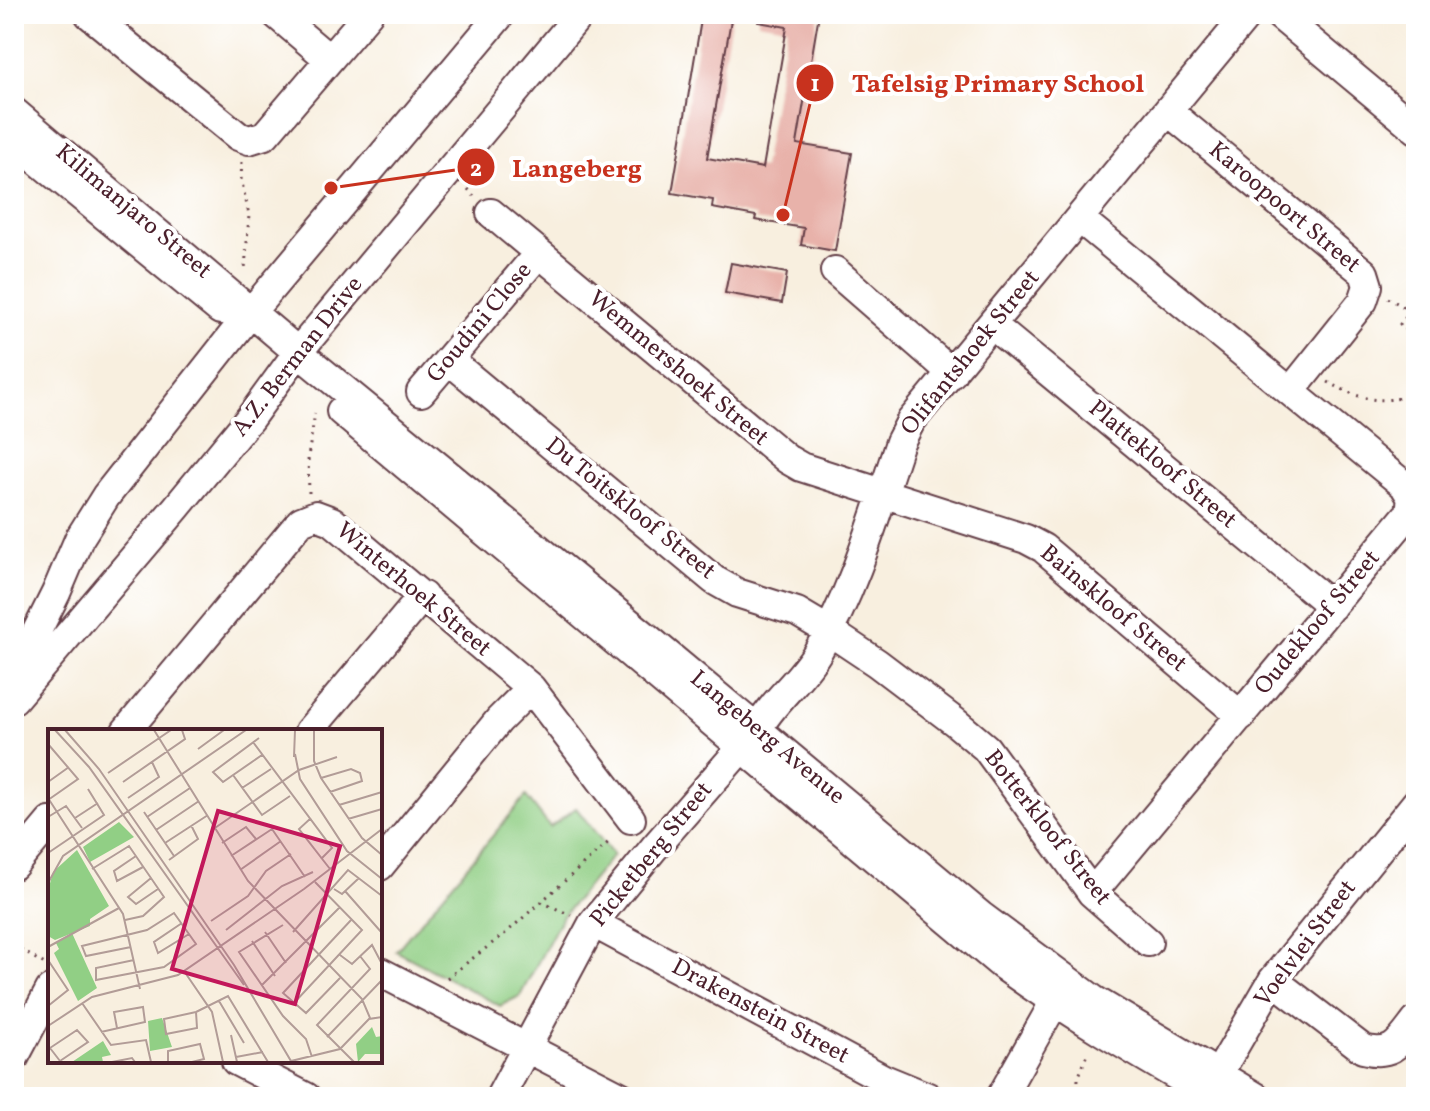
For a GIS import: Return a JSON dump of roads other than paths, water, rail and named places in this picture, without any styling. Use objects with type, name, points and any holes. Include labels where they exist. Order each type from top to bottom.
[{"type":"street","points":[[89,14],[238,136],[249,140],[265,135],[368,14]]},
{"type":"street","points":[[276,14],[329,59]]},
{"type":"street","points":[[14,677],[79,539],[106,496],[246,319],[501,14]]},
{"type":"street","name":"A.Z. Berman Drive","points":[[14,699],[195,486],[293,359],[580,14]]},
{"type":"street","name":"Olifantshoek Street","points":[[750,738],[815,656],[829,631],[845,599],[900,442],[911,421],[1248,14]]},
{"type":"street","points":[[1278,14],[1416,129]]},
{"type":"street","name":"Karoopoort Street","points":[[1168,111],[1364,273],[1368,286],[1363,301],[1299,381]]},
{"type":"street","name":"Kilimanjaro Street","points":[[14,112],[246,319]]},
{"type":"street","name":"Kilimanjaro Street","points":[[14,141],[246,319]]},
{"type":"street","name":"Wemmershoek Street","points":[[491,213],[787,459],[801,467],[883,493]]},
{"type":"street","name":"Oudekloof Street","points":[[1080,219],[1299,381],[1404,485],[1412,498],[1410,512],[1092,893]]},
{"type":"street","name":"Goudini Close","points":[[421,392],[539,253]]},
{"type":"street","points":[[835,271],[952,373]]},
{"type":"street","name":"Langeberg Avenue","points":[[246,319],[750,738],[981,916],[1063,993],[1120,1017],[1212,1088],[1256,1097]]},
{"type":"street","name":"Plattekloof Street","points":[[992,325],[1332,606]]},
{"type":"street","name":"Du Toitskloof Street","points":[[449,360],[714,580],[737,593],[797,612],[829,631]]},
{"type":"street","name":"Bainskloof Street","points":[[883,493],[1026,539],[1043,548],[1241,716]]},
{"type":"street","name":"Winterhoek Street","points":[[128,729],[301,521],[316,515],[332,521],[531,688],[631,819]]},
{"type":"street","points":[[311,729],[423,596]]},
{"type":"street","name":"Botterkloof Street","points":[[829,631],[877,663],[986,748],[1092,893],[1148,942]]},
{"type":"street","points":[[382,864],[499,720],[531,688]]},
{"type":"street","name":"Picketberg Street","points":[[500,1097],[527,1047],[582,919],[654,848],[750,738]]},
{"type":"street","name":"Voelvlei Street","points":[[1212,1088],[1273,980],[1416,803]]},
{"type":"street","points":[[14,865],[48,824]]},
{"type":"street","name":"Drakenstein Street","points":[[582,919],[884,1079],[928,1097]]},
{"type":"street","points":[[382,973],[622,1097]]},
{"type":"street","points":[[1273,980],[1363,1049],[1374,1052],[1391,1049],[1416,1021]]},
{"type":"street","points":[[1001,1097],[1063,993]]},
{"type":"street","points":[[14,1058],[48,994]]},
{"type":"street","points":[[240,1063],[306,1097]]},
{"type":"place","name":"Langeberg","points":[[331,188]]},
{"type":"place","name":"Tafelsig Primary School","points":[[783,215]]}]
